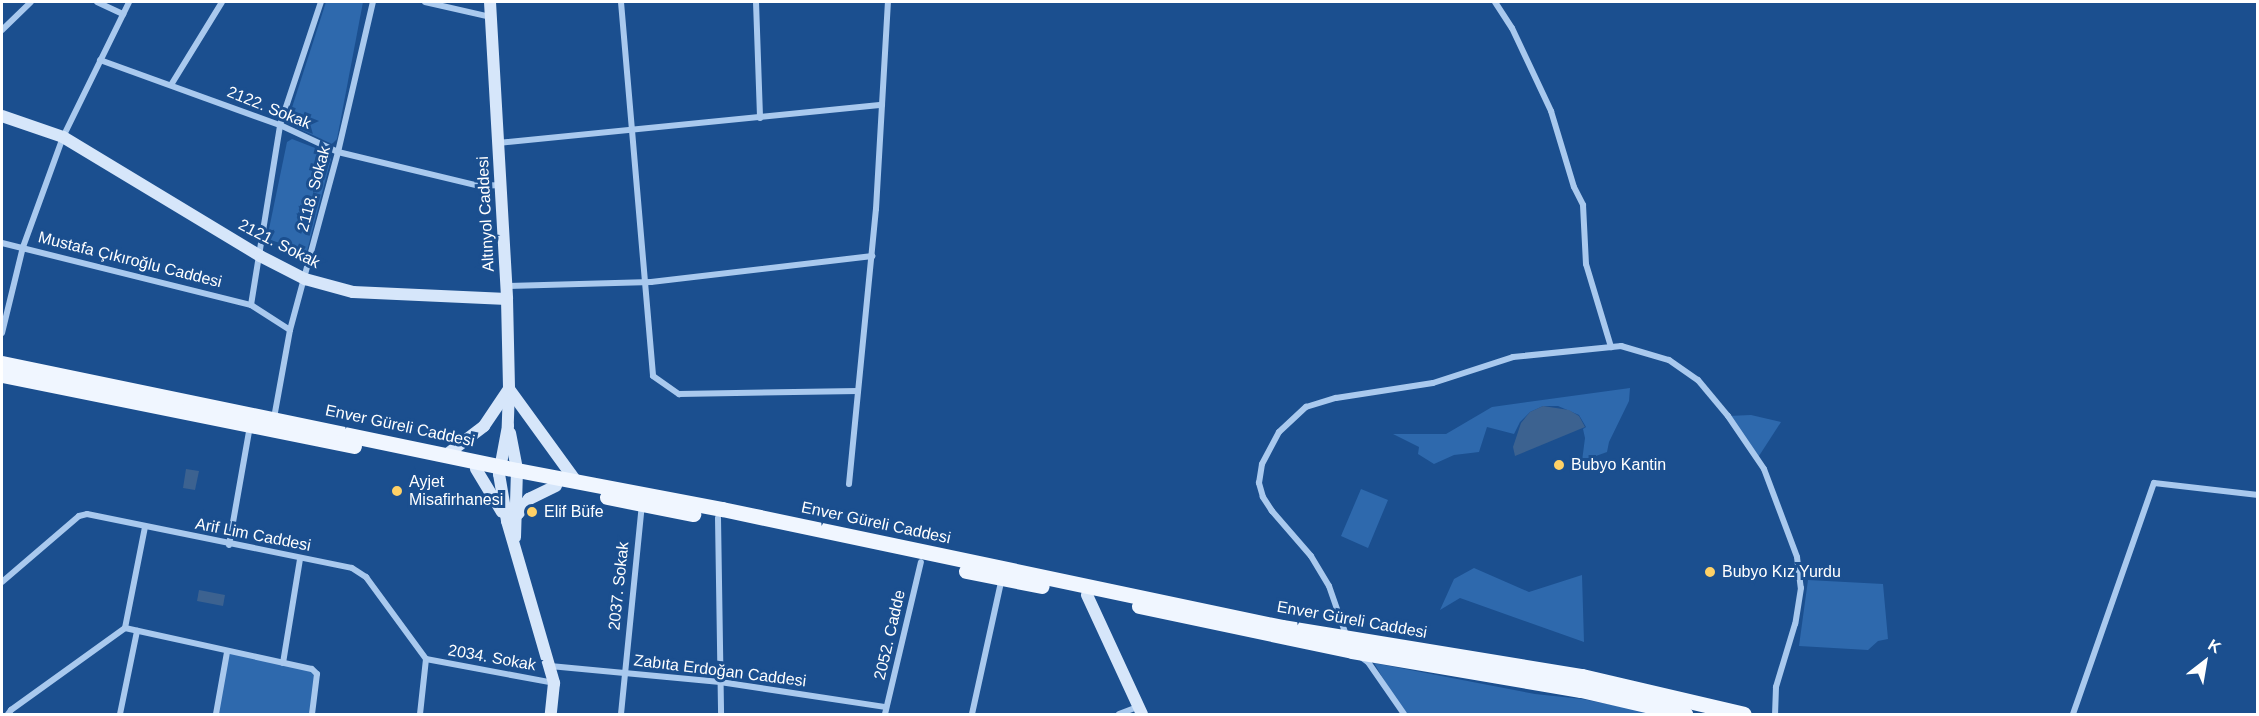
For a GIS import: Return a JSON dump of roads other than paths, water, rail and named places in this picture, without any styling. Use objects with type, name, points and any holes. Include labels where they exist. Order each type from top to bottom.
[{"type":"main road","name":"Altınyol Caddesi","points":[[489,2],[507,299],[508,426]]},
{"type":"main road","name":"2121. Sokak","points":[[2,116],[63,138],[260,256],[305,279],[353,292],[507,299]]},
{"type":"main road","name":"Enver Güreli Caddesi","points":[[2,363],[446,455],[556,486],[642,504],[1087,595],[1581,690],[1685,714]]},
{"type":"main road","name":"Enver Güreli Caddesi","points":[[2,375],[476,470],[499,470]]},
{"type":"main road","points":[[446,455],[483,426],[509,389],[575,480]]},
{"type":"main road","points":[[508,426],[499,470],[511,522],[514,549],[554,683],[551,714]]},
{"type":"main road","points":[[508,426],[517,474],[511,522]]},
{"type":"main road","points":[[476,470],[511,522]]},
{"type":"main road","name":"Enver Güreli Caddesi","points":[[517,474],[575,480],[1349,645],[1582,676],[1744,714]]},
{"type":"main road","points":[[511,522],[525,501],[556,486]]},
{"type":"main road","points":[[1087,595],[1140,711]]},
{"type":"street","points":[[2,30],[31,2]]},
{"type":"street","points":[[97,2],[123,14]]},
{"type":"street","points":[[2,333],[23,247],[63,138],[129,2]]},
{"type":"street","points":[[171,85],[222,2]]},
{"type":"street","points":[[251,305],[280,125],[321,2]]},
{"type":"street","name":"2118. Sokak","points":[[274,418],[290,330],[338,152],[373,2]]},
{"type":"street","points":[[425,2],[491,17]]},
{"type":"street","points":[[621,2],[653,375],[679,394],[858,392]]},
{"type":"street","points":[[756,2],[760,118]]},
{"type":"street","points":[[849,484],[872,256],[888,2]]},
{"type":"street","points":[[1495,2],[1512,28],[1551,111],[1574,187],[1583,205],[1586,264],[1611,346]]},
{"type":"street","name":"2122. Sokak","points":[[100,60],[280,125],[338,152],[480,186],[500,185]]},
{"type":"street","points":[[498,143],[632,132],[882,105]]},
{"type":"street","name":"Mustafa Çıkıroğlu Caddesi","points":[[2,243],[251,305],[290,330]]},
{"type":"street","points":[[506,285],[645,282],[872,256]]},
{"type":"street","points":[[1404,714],[1368,662],[1349,645],[1329,586],[1311,556],[1272,511],[1263,497],[1259,483],[1262,465],[1279,432],[1306,407],[1336,398],[1433,383],[1513,357],[1621,346],[1669,360],[1698,380],[1728,416],[1764,469],[1797,557],[1801,588],[1795,624],[1776,687],[1775,714]]},
{"type":"street","points":[[229,545],[250,425]]},
{"type":"street","points":[[2073,714],[2154,483],[2258,495]]},
{"type":"street","name":"2037. Sokak","points":[[621,714],[623,671],[642,504]]},
{"type":"street","name":"Arif Lim Caddesi","points":[[2,582],[83,514],[358,570],[378,591],[426,659]]},
{"type":"street","points":[[718,518],[721,714]]},
{"type":"street","points":[[8,714],[125,628],[145,527]]},
{"type":"street","points":[[283,663],[300,559]]},
{"type":"street","name":"2052. Cadde","points":[[886,711],[921,562]]},
{"type":"street","points":[[972,714],[1002,578]]},
{"type":"street","points":[[125,628],[316,671],[312,714]]},
{"type":"street","points":[[120,714],[137,631]]},
{"type":"street","points":[[216,714],[227,652]]},
{"type":"street","points":[[420,714],[426,659]]},
{"type":"street","name":"2034. Sokak","points":[[426,659],[554,683]]},
{"type":"street","name":"Zabıta Erdoğan Caddesi","points":[[550,666],[623,671],[720,682],[886,711]]},
{"type":"street","points":[[1119,714],[1140,711]]},
{"type":"place","name":"Bubyo Kantin","points":[[1559,465]]},
{"type":"place","name":"Ayjet Misafirhanesi","points":[[397,491]]},
{"type":"place","name":"Elif Büfe","points":[[532,512]]},
{"type":"place","name":"Bubyo Kız Yurdu","points":[[1710,572]]}]
